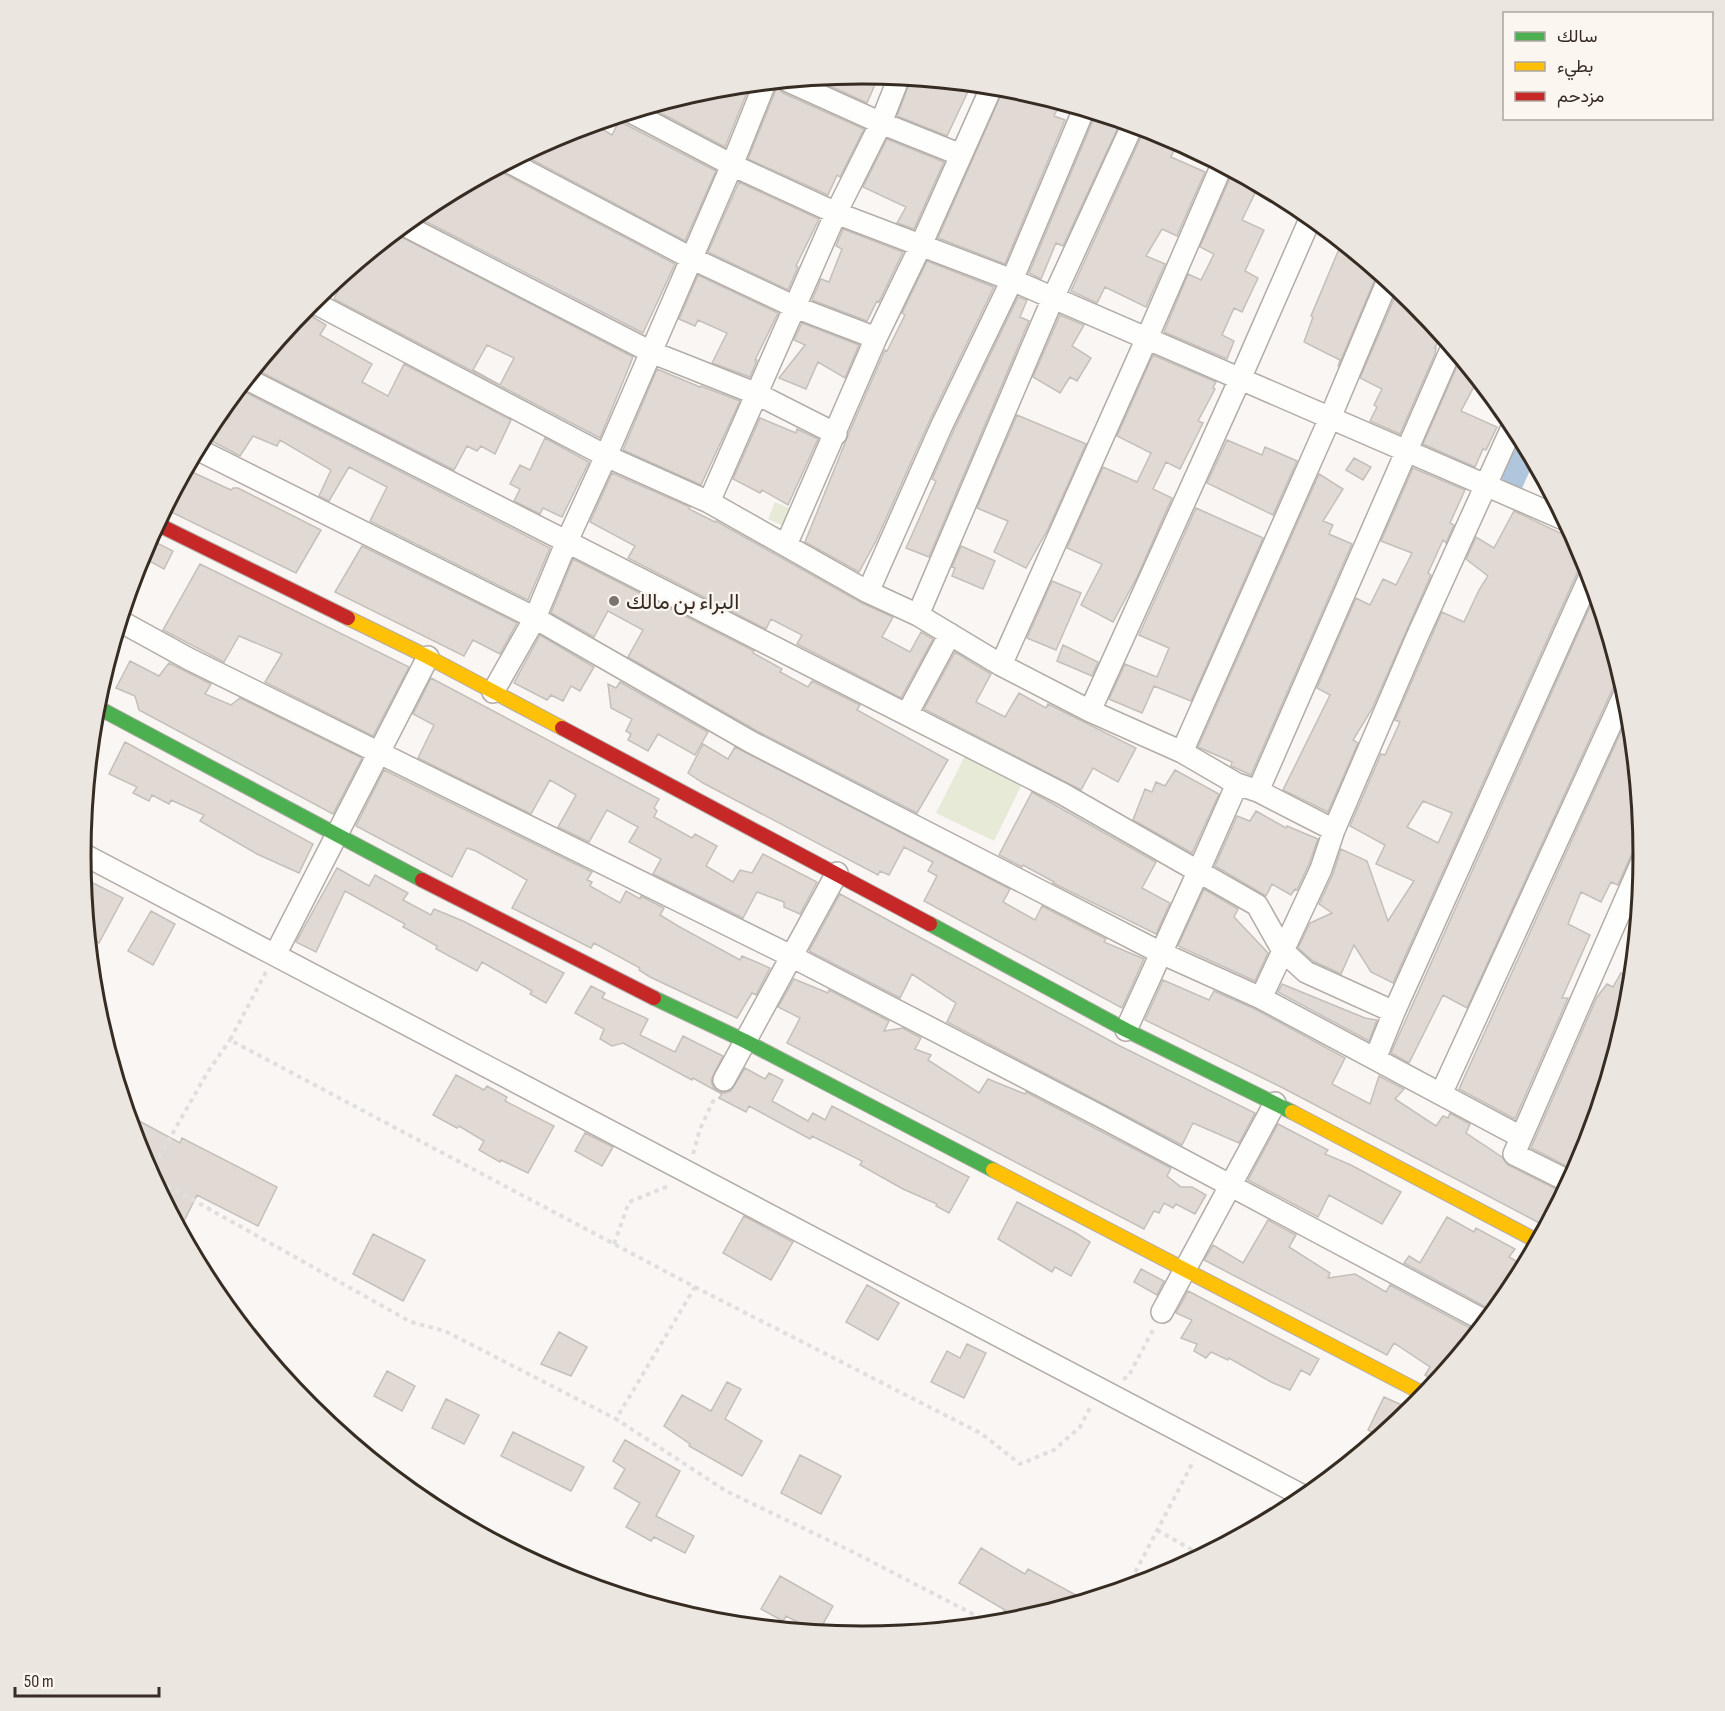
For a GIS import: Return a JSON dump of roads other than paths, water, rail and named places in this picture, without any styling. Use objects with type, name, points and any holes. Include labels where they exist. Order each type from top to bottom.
[{"type":"street","points":[[709,502],[836,213],[881,123],[896,85]]},
{"type":"street","points":[[801,87],[881,123],[961,154]]},
{"type":"street","points":[[493,692],[536,618],[567,541],[732,165],[762,91]]},
{"type":"street","points":[[786,545],[876,338],[921,245],[988,95]]},
{"type":"street","points":[[868,592],[941,427],[1012,280],[1081,116]]},
{"type":"street","points":[[641,117],[732,165],[836,213],[1012,280],[1554,515]]},
{"type":"street","points":[[918,615],[1053,298],[1129,132]]},
{"type":"street","points":[[517,166],[691,258],[795,307],[876,338]]},
{"type":"street","points":[[1001,665],[1148,339],[1219,172]]},
{"type":"street","points":[[1090,711],[1307,226]]},
{"type":"street","points":[[412,229],[651,352],[757,394],[836,434]]},
{"type":"street","points":[[1182,752],[1330,418],[1385,288]]},
{"type":"street","points":[[321,306],[606,456],[709,502],[868,592],[918,615],[1001,665],[1090,711],[1182,752],[1237,783],[1258,791],[1334,830]]},
{"type":"street","points":[[1258,791],[1449,354]]},
{"type":"street","points":[[253,382],[1063,794],[1257,905],[1283,951],[1306,972],[1394,1012]]},
{"type":"street","points":[[1261,998],[1321,870],[1334,830],[1417,637],[1509,435]]},
{"type":"street","points":[[205,453],[536,618],[752,742],[1161,953],[1261,998],[1521,1137]]},
{"type":"street","points":[[165,527],[428,657],[837,873],[1126,1030],[1275,1103],[1532,1238]]},
{"type":"street","points":[[1375,1059],[1585,586]]},
{"type":"street","points":[[127,625],[189,659],[791,956],[1480,1318]]},
{"type":"street","points":[[907,714],[950,634]]},
{"type":"street","points":[[275,955],[428,657]]},
{"type":"street","points":[[1441,1094],[1619,706]]},
{"type":"street","points":[[105,711],[640,993],[745,1041],[1418,1391]]},
{"type":"street","points":[[1126,1030],[1237,783]]},
{"type":"street","points":[[91,858],[1297,1493]]},
{"type":"street","points":[[724,1080],[837,873]]},
{"type":"street","points":[[1563,1178],[1514,1154],[1633,882]]},
{"type":"street","points":[[1162,1312],[1275,1103]]},
{"type":"water","points":[[1512,442],[1530,469],[1520,493],[1494,482]]},
{"type":"place","name":"البراء بن مالك","points":[[614,601]]}]
